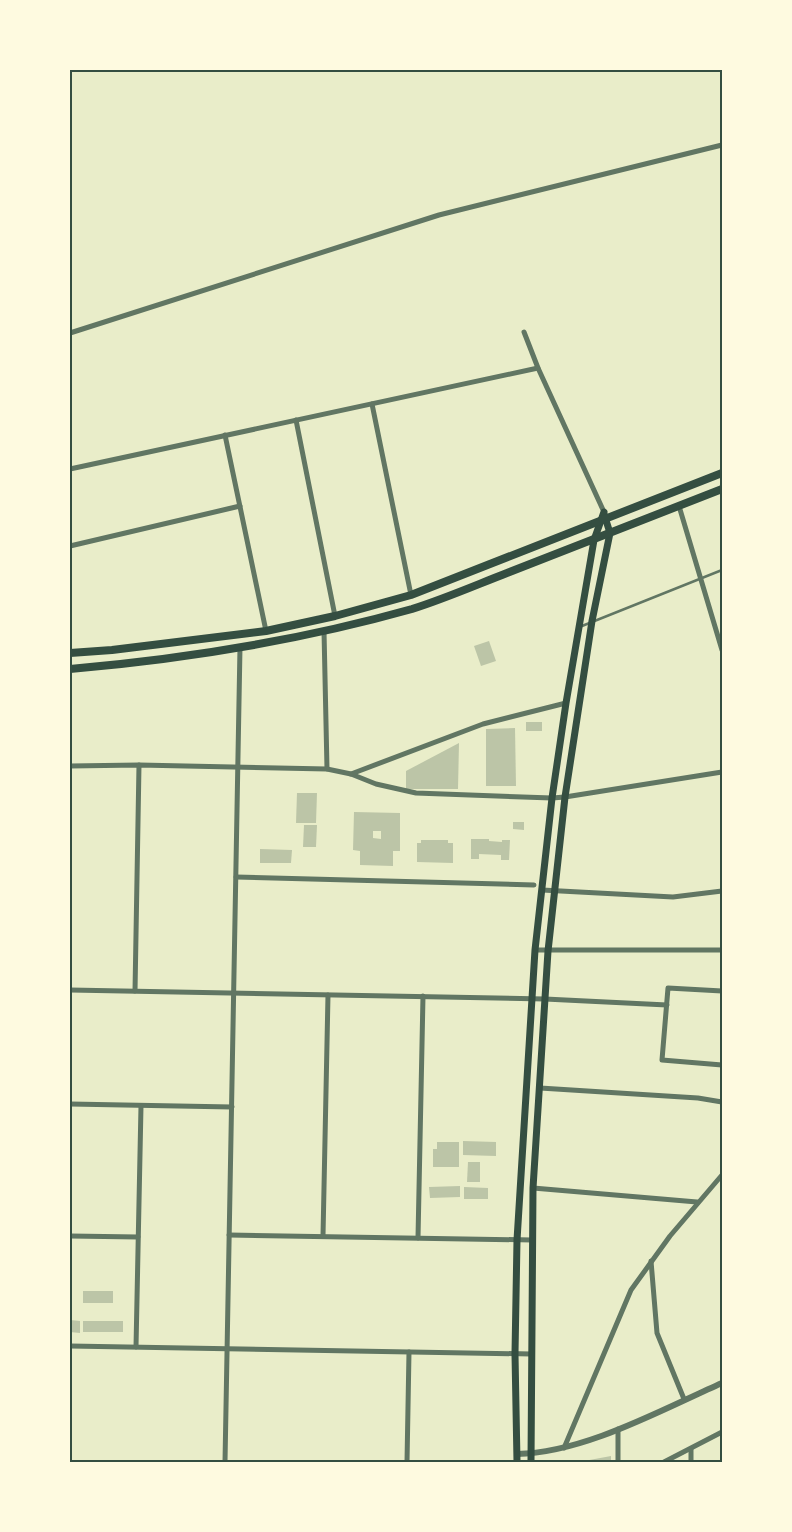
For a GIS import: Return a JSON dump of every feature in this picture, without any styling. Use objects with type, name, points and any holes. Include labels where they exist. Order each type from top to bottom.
[{"type":"main road","points":[[70,653],[112,650],[266,630],[336,616],[411,595],[603,517],[722,472]]},
{"type":"main road","points":[[70,669],[113,665],[240,647],[324,631],[414,608],[722,489]]},
{"type":"main road","points":[[531,1462],[533,1188],[548,950],[565,797],[592,622],[610,533],[603,517]]},
{"type":"main road","points":[[517,1462],[515,1354],[517,1240],[535,950],[552,798],[566,703],[594,540],[603,517]]},
{"type":"street","points":[[70,332],[439,215],[722,145]]},
{"type":"street","points":[[524,332],[603,517]]},
{"type":"street","points":[[70,469],[538,368]]},
{"type":"street","points":[[372,404],[411,595]]},
{"type":"street","points":[[296,420],[336,616]]},
{"type":"street","points":[[225,435],[266,630]]},
{"type":"street","points":[[70,546],[240,506]]},
{"type":"street","points":[[679,506],[722,650]]},
{"type":"street","points":[[715,626],[722,627]]},
{"type":"street","points":[[324,631],[327,769]]},
{"type":"street","points":[[225,1462],[240,647]]},
{"type":"street","points":[[351,774],[483,724],[566,703]]},
{"type":"street","points":[[70,766],[139,765],[327,769],[351,774],[376,784],[416,793],[552,798],[722,772]]},
{"type":"street","points":[[135,991],[139,765]]},
{"type":"street","points":[[236,877],[534,885]]},
{"type":"street","points":[[542,890],[673,897],[722,891]]},
{"type":"street","points":[[535,950],[722,950]]},
{"type":"street","points":[[722,991],[668,988],[662,1060],[722,1065]]},
{"type":"street","points":[[70,990],[545,999],[667,1005]]},
{"type":"street","points":[[324,1236],[328,995]]},
{"type":"street","points":[[418,1238],[422,996]]},
{"type":"street","points":[[540,1088],[698,1098],[722,1102]]},
{"type":"street","points":[[70,1104],[232,1107]]},
{"type":"street","points":[[136,1347],[140,1106]]},
{"type":"street","points":[[564,1448],[631,1290],[670,1236],[722,1174]]},
{"type":"street","points":[[533,1188],[697,1202]]},
{"type":"street","points":[[229,1235],[532,1240]]},
{"type":"street","points":[[70,1236],[138,1236]]},
{"type":"street","points":[[651,1262],[657,1332],[684,1400]]},
{"type":"street","points":[[70,1346],[531,1354]]},
{"type":"street","points":[[407,1462],[409,1352]]},
{"type":"street","points":[[517,1454],[531,1454],[564,1448],[618,1429],[722,1383]]},
{"type":"street","points":[[618,1429],[618,1462]]},
{"type":"street","points":[[664,1462],[722,1432]]},
{"type":"street","points":[[691,1449],[691,1462]]},
{"type":"lane","points":[[578,627],[722,570]]},
{"type":"building","points":[[489,641],[496,661],[481,666],[474,646]]},
{"type":"building","points":[[526,722],[542,722],[542,731],[526,731]]},
{"type":"building","points":[[515,728],[516,786],[486,786],[486,729]]},
{"type":"building","points":[[459,743],[458,789],[406,789],[406,771]]},
{"type":"building","points":[[297,793],[317,793],[316,823],[296,823]]},
{"type":"building","points":[[354,812],[400,813],[400,851],[393,851],[393,866],[360,865],[360,851],[353,850]],"holes":[[[373,831],[381,831],[381,839],[373,838]]]},
{"type":"building","points":[[513,822],[524,822],[524,830],[513,829]]},
{"type":"building","points":[[304,825],[317,825],[316,847],[303,847]]},
{"type":"building","points":[[471,839],[489,839],[489,841],[502,842],[502,840],[510,840],[509,860],[501,860],[501,855],[479,854],[479,859],[471,859]]},
{"type":"building","points":[[421,840],[448,840],[448,843],[453,843],[453,863],[417,862],[417,843],[421,843]]},
{"type":"building","points":[[260,849],[292,850],[291,863],[260,863]]},
{"type":"building","points":[[463,1141],[496,1142],[496,1156],[463,1155]]},
{"type":"building","points":[[437,1142],[459,1142],[459,1167],[433,1167],[433,1149],[437,1149]]},
{"type":"building","points":[[468,1162],[480,1162],[480,1182],[467,1182]]},
{"type":"building","points":[[460,1186],[460,1197],[430,1198],[429,1187]]},
{"type":"building","points":[[464,1187],[488,1188],[488,1199],[464,1199]]},
{"type":"building","points":[[83,1291],[113,1291],[113,1303],[83,1303]]},
{"type":"building","points":[[70,1320],[80,1321],[80,1333],[70,1332]]},
{"type":"building","points":[[83,1321],[123,1321],[123,1332],[83,1332]]},
{"type":"building","points":[[611,1456],[611,1462],[584,1462],[584,1461]]}]
